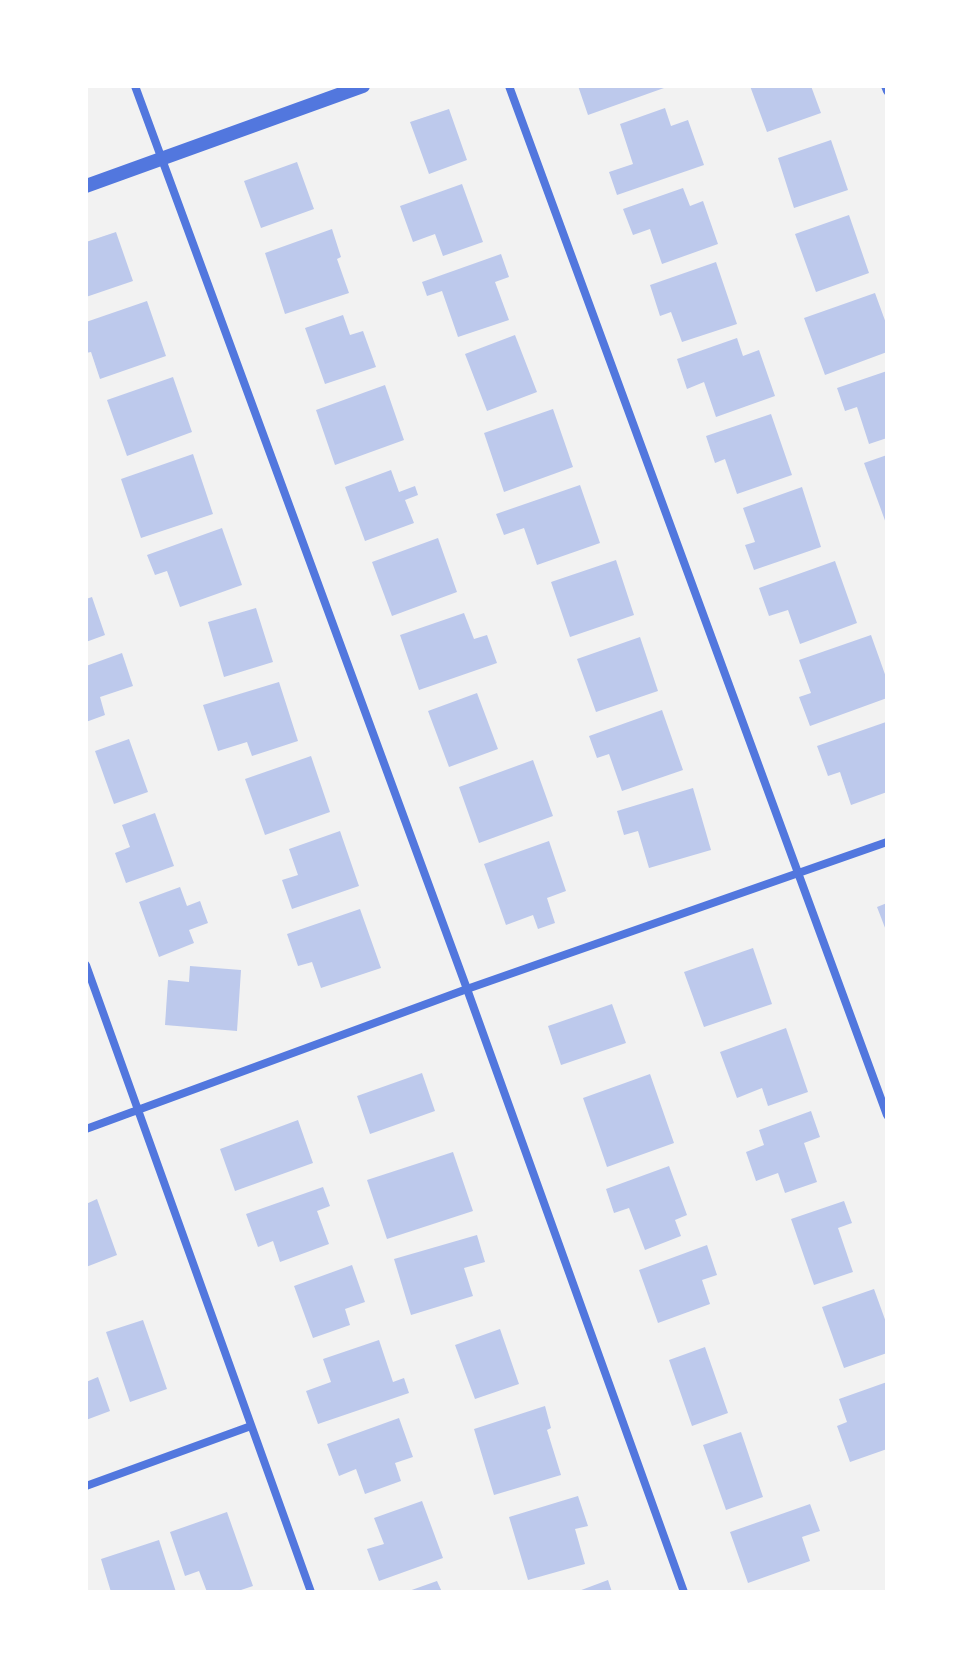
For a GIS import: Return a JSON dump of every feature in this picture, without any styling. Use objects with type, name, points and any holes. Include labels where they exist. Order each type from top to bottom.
[{"type":"street","points":[[135,86],[467,989],[684,1592]]},
{"type":"street","points":[[86,186],[363,86]]},
{"type":"street","points":[[509,86],[887,1115]]},
{"type":"street","points":[[86,1129],[467,989],[887,842]]},
{"type":"street","points":[[86,965],[311,1592]]},
{"type":"street","points":[[86,1486],[251,1426]]},
{"type":"building","points":[[578,86],[663,86],[664,88],[588,115]]},
{"type":"building","points":[[750,86],[811,86],[821,113],[767,132]]},
{"type":"building","points":[[665,108],[671,126],[688,120],[704,165],[617,195],[609,172],[633,164],[620,124]]},
{"type":"building","points":[[449,109],[467,160],[429,174],[410,122]]},
{"type":"building","points":[[831,140],[848,190],[794,208],[778,158]]},
{"type":"building","points":[[297,162],[314,209],[261,228],[244,181]]},
{"type":"building","points":[[462,184],[483,242],[443,256],[435,234],[413,242],[400,206]]},
{"type":"building","points":[[683,188],[690,206],[703,201],[718,244],[662,264],[650,229],[633,235],[623,209]]},
{"type":"building","points":[[849,215],[869,273],[816,292],[795,234]]},
{"type":"building","points":[[332,229],[341,257],[337,259],[349,293],[285,314],[265,253]]},
{"type":"building","points":[[116,232],[133,281],[86,297],[86,242]]},
{"type":"building","points":[[501,254],[509,277],[495,282],[509,320],[458,337],[442,291],[427,296],[422,282]]},
{"type":"building","points":[[716,262],[737,324],[682,342],[671,312],[660,316],[650,285]]},
{"type":"building","points":[[875,293],[887,326],[887,352],[825,375],[804,318]]},
{"type":"building","points":[[147,301],[166,356],[100,379],[91,352],[86,353],[86,322]]},
{"type":"building","points":[[343,315],[350,335],[363,331],[376,367],[325,384],[305,328]]},
{"type":"building","points":[[515,335],[537,392],[487,411],[465,354]]},
{"type":"building","points":[[737,338],[743,356],[759,350],[775,396],[716,417],[704,382],[687,389],[677,359]]},
{"type":"building","points":[[887,371],[887,438],[869,444],[857,407],[845,411],[837,388]]},
{"type":"building","points":[[173,377],[192,432],[127,456],[107,400]]},
{"type":"building","points":[[385,385],[404,440],[335,465],[316,410]]},
{"type":"building","points":[[553,409],[573,467],[504,492],[484,433]]},
{"type":"building","points":[[771,414],[792,475],[737,494],[725,459],[715,463],[706,436]]},
{"type":"building","points":[[193,454],[213,514],[141,538],[121,479]]},
{"type":"building","points":[[887,455],[887,526],[864,463]]},
{"type":"building","points":[[391,470],[399,492],[415,486],[418,495],[405,500],[414,523],[365,541],[345,487]]},
{"type":"building","points":[[580,485],[600,543],[537,565],[524,528],[504,535],[496,514]]},
{"type":"building","points":[[802,487],[821,547],[754,570],[745,545],[755,542],[743,508]]},
{"type":"building","points":[[222,528],[242,585],[180,607],[167,571],[155,575],[147,555]]},
{"type":"building","points":[[438,538],[457,592],[392,616],[372,562]]},
{"type":"building","points":[[616,560],[634,615],[570,637],[551,582]]},
{"type":"building","points":[[835,561],[857,623],[800,644],[788,610],[769,616],[759,588]]},
{"type":"building","points":[[92,597],[105,635],[86,642],[86,599]]},
{"type":"building","points":[[256,608],[273,662],[224,677],[208,622]]},
{"type":"building","points":[[464,613],[474,639],[487,635],[497,663],[419,690],[400,635]]},
{"type":"building","points":[[871,635],[887,680],[887,698],[810,726],[799,697],[811,693],[799,660]]},
{"type":"building","points":[[640,637],[658,691],[596,712],[577,659]]},
{"type":"building","points":[[122,653],[133,686],[100,697],[105,715],[86,722],[86,666]]},
{"type":"building","points":[[279,682],[298,741],[252,756],[247,742],[218,751],[203,705]]},
{"type":"building","points":[[477,693],[498,749],[449,767],[428,711]]},
{"type":"building","points":[[662,710],[683,770],[622,791],[609,754],[597,758],[589,736]]},
{"type":"building","points":[[886,722],[887,792],[851,805],[840,772],[828,776],[817,746]]},
{"type":"building","points":[[129,739],[148,792],[114,804],[95,751]]},
{"type":"building","points":[[311,756],[330,812],[265,835],[245,779]]},
{"type":"building","points":[[533,760],[553,816],[479,843],[459,787]]},
{"type":"building","points":[[693,788],[711,850],[649,868],[638,831],[624,835],[617,811]]},
{"type":"building","points":[[155,813],[174,866],[126,883],[115,853],[130,847],[122,825]]},
{"type":"building","points":[[340,831],[359,886],[292,909],[282,880],[298,875],[289,849]]},
{"type":"building","points":[[549,841],[566,891],[547,898],[555,923],[538,929],[533,915],[506,925],[484,864]]},
{"type":"building","points":[[180,887],[187,906],[200,901],[208,923],[189,930],[194,943],[159,957],[139,902]]},
{"type":"building","points":[[887,903],[887,933],[877,907]]},
{"type":"building","points":[[360,909],[381,968],[321,988],[312,962],[298,966],[287,934]]},
{"type":"building","points":[[753,948],[772,1004],[704,1027],[684,972]]},
{"type":"building","points":[[190,966],[241,970],[237,1031],[165,1025],[168,980],[189,982]]},
{"type":"building","points":[[612,1004],[626,1043],[561,1065],[548,1026]]},
{"type":"building","points":[[786,1028],[808,1092],[768,1106],[762,1088],[737,1098],[720,1052]]},
{"type":"building","points":[[422,1073],[435,1111],[370,1134],[357,1096]]},
{"type":"building","points":[[650,1074],[674,1143],[607,1167],[583,1098]]},
{"type":"building","points":[[811,1111],[820,1137],[804,1143],[817,1182],[785,1193],[778,1173],[756,1181],[746,1152],[764,1145],[759,1130]]},
{"type":"building","points":[[298,1120],[313,1163],[235,1191],[220,1149]]},
{"type":"building","points":[[453,1152],[473,1211],[387,1239],[367,1180]]},
{"type":"building","points":[[669,1166],[687,1215],[675,1220],[681,1236],[645,1250],[629,1208],[614,1213],[606,1189]]},
{"type":"building","points":[[323,1187],[330,1206],[317,1211],[329,1244],[280,1262],[273,1241],[258,1247],[246,1214]]},
{"type":"building","points":[[97,1199],[117,1255],[86,1267],[86,1204]]},
{"type":"building","points":[[844,1201],[852,1223],[838,1228],[853,1272],[814,1285],[791,1219]]},
{"type":"building","points":[[477,1235],[485,1262],[464,1268],[473,1296],[411,1315],[394,1259]]},
{"type":"building","points":[[707,1245],[717,1275],[702,1280],[710,1304],[658,1323],[639,1270]]},
{"type":"building","points":[[352,1265],[365,1302],[345,1309],[350,1325],[313,1338],[294,1286]]},
{"type":"building","points":[[874,1289],[887,1325],[887,1353],[844,1368],[822,1307]]},
{"type":"building","points":[[143,1320],[167,1389],[130,1402],[106,1332]]},
{"type":"building","points":[[500,1329],[519,1384],[475,1399],[455,1345]]},
{"type":"building","points":[[379,1340],[393,1382],[404,1378],[409,1393],[318,1424],[306,1391],[331,1382],[323,1359]]},
{"type":"building","points":[[705,1347],[728,1413],[692,1426],[669,1360]]},
{"type":"building","points":[[98,1377],[110,1411],[86,1420],[86,1382]]},
{"type":"building","points":[[887,1382],[887,1449],[850,1462],[837,1426],[847,1422],[839,1399]]},
{"type":"building","points":[[545,1406],[551,1428],[547,1430],[561,1475],[494,1495],[474,1429]]},
{"type":"building","points":[[399,1418],[413,1457],[395,1463],[401,1481],[365,1494],[356,1469],[339,1476],[327,1444]]},
{"type":"building","points":[[741,1432],[763,1497],[726,1510],[703,1445]]},
{"type":"building","points":[[578,1496],[588,1526],[575,1529],[585,1564],[528,1580],[509,1517]]},
{"type":"building","points":[[422,1501],[443,1558],[379,1581],[367,1549],[384,1544],[374,1518]]},
{"type":"building","points":[[810,1504],[820,1531],[802,1537],[810,1561],[748,1583],[730,1532]]},
{"type":"building","points":[[227,1512],[253,1586],[235,1592],[207,1592],[199,1571],[185,1576],[170,1532]]},
{"type":"building","points":[[159,1540],[176,1592],[111,1592],[101,1559]]},
{"type":"building","points":[[608,1580],[612,1592],[576,1592]]},
{"type":"building","points":[[437,1581],[442,1592],[406,1592]]}]
